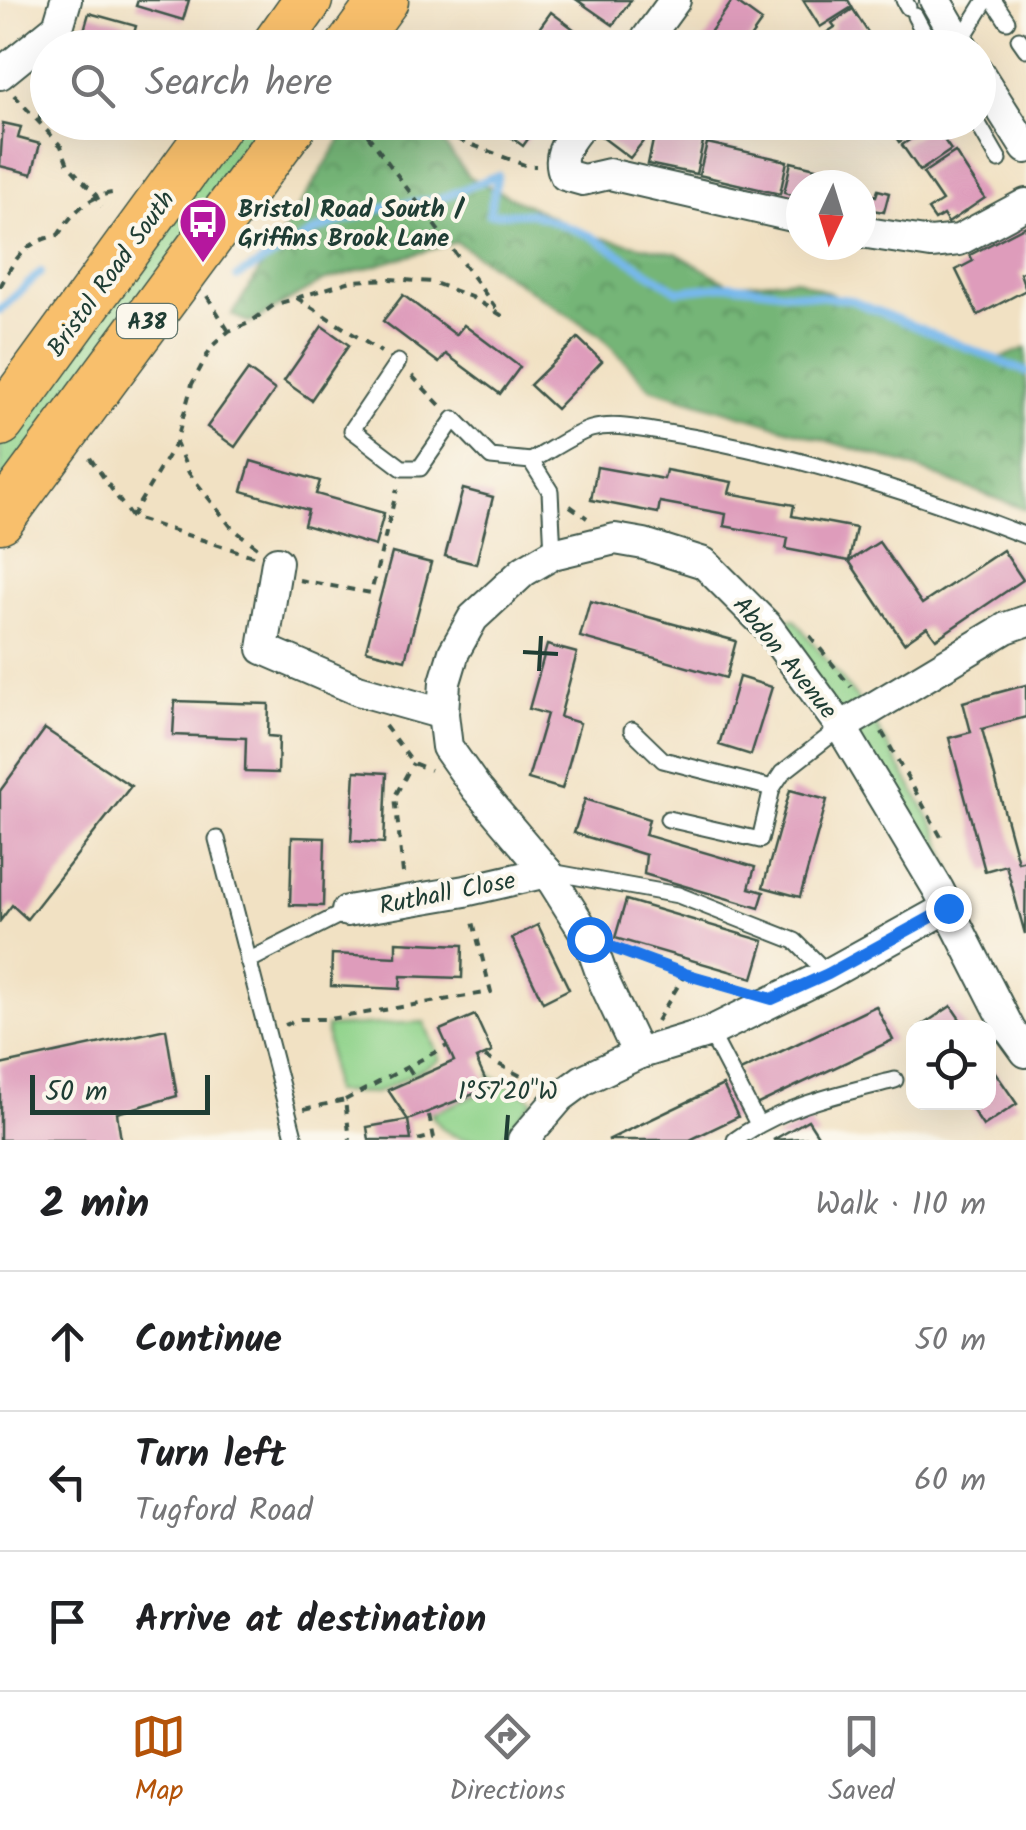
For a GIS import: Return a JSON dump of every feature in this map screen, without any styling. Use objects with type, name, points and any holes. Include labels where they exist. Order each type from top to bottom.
[{"type":"highway","points":[[287,30],[308,0]]},
{"type":"highway","points":[[362,30],[384,0]]},
{"type":"highway","name":"Bristol Road South","points":[[0,422],[207,140]]},
{"type":"highway","name":"A38","points":[[0,519],[281,140]]},
{"type":"street","points":[[55,30],[66,0]]},
{"type":"street","points":[[653,30],[675,0]]},
{"type":"street","points":[[6,84],[30,58]]},
{"type":"street","points":[[996,112],[1019,150]]},
{"type":"street","points":[[570,140],[561,152],[560,165],[565,176],[583,180],[610,174],[663,197],[744,215],[786,217]]},
{"type":"street","points":[[876,237],[909,249],[958,240],[1026,204]]},
{"type":"street","name":"Abdon Avenue","points":[[638,1054],[589,939],[546,872],[476,788],[447,746],[443,714],[445,682],[454,652],[473,618],[524,572],[554,554],[615,539],[704,563],[766,626],[841,726],[1021,1035]]},
{"type":"street","points":[[276,569],[263,648],[358,690],[443,714]]},
{"type":"street","points":[[841,726],[1006,628],[1026,621]]},
{"type":"street","name":"Ruthall Close","points":[[347,911],[466,891],[546,872]]},
{"type":"street","points":[[523,1140],[560,1097],[582,1080],[638,1054],[710,1032],[828,974],[948,908]]},
{"type":"lane","points":[[933,25],[990,0],[1007,22]]},
{"type":"lane","points":[[996,135],[1019,150]]},
{"type":"lane","points":[[398,362],[352,430],[402,468],[420,468],[454,419],[491,457],[530,461],[591,429],[624,426],[712,440],[806,465],[955,508],[1026,536]]},
{"type":"lane","points":[[530,461],[550,492],[554,554]]},
{"type":"lane","points":[[668,819],[760,840],[772,788],[782,773],[841,726]]},
{"type":"lane","points":[[632,730],[662,760],[772,788]]},
{"type":"lane","points":[[217,839],[295,1140]]},
{"type":"lane","points":[[546,872],[678,895],[795,940],[828,974]]},
{"type":"lane","points":[[248,961],[347,911]]},
{"type":"lane","points":[[710,1032],[758,1124]]},
{"type":"lane","points":[[736,1140],[758,1124],[811,1100],[895,1080]]},
{"type":"path","points":[[6,84],[30,111]]},
{"type":"path","points":[[56,140],[68,164],[102,207]]},
{"type":"path","points":[[130,517],[176,443],[197,372],[212,346],[229,331],[274,305],[351,280],[432,282],[501,315],[371,140]]},
{"type":"path","points":[[460,140],[526,166],[560,165]]},
{"type":"path","points":[[0,286],[18,255],[35,240],[58,234],[72,214],[96,195],[112,193]]},
{"type":"path","points":[[205,292],[229,331]]},
{"type":"path","points":[[176,443],[189,473],[232,528],[276,569]]},
{"type":"path","points":[[86,452],[130,517],[276,569],[371,593],[402,468]]},
{"type":"path","points":[[550,492],[615,539]]},
{"type":"path","points":[[358,690],[413,763],[476,788]]},
{"type":"path","points":[[406,900],[395,796],[413,763]]},
{"type":"path","points":[[267,1034],[300,1019],[330,1018],[491,992],[466,891]]},
{"type":"path","points":[[589,939],[685,974],[772,999]]},
{"type":"path","points":[[638,1054],[685,974]]},
{"type":"path","points":[[290,1112],[345,1100],[448,1046]]},
{"type":"path","points":[[485,1058],[560,1097]]},
{"type":"path","points":[[408,1067],[415,1078]]},
{"type":"path","points":[[345,1100],[350,1140]]},
{"type":"path","points":[[418,1140],[436,1138],[429,1114]]},
{"type":"green space","points":[[218,140],[265,140],[0,500],[0,437]]},
{"type":"green space","points":[[341,140],[441,140],[469,177],[591,236],[676,253],[731,285],[795,279],[972,352],[998,359],[1026,348],[1026,510],[905,464],[650,388],[601,336],[456,242],[323,281],[250,323],[232,315]]},
{"type":"green space","points":[[794,619],[867,711],[842,725],[776,623]]},
{"type":"green space","points":[[869,714],[937,830],[952,873],[935,878],[843,728]]},
{"type":"green space","points":[[424,1022],[440,1060],[376,1093],[333,1092],[326,1027]]},
{"type":"green space","points":[[489,1074],[533,1100],[500,1140],[466,1139],[443,1129],[431,1114],[490,1089]]},
{"type":"building","points":[[138,0],[189,0],[183,20],[136,6]]},
{"type":"building","points":[[577,0],[631,0],[613,25]]},
{"type":"building","points":[[733,0],[762,21],[756,30],[712,30]]},
{"type":"building","points":[[803,0],[848,0],[852,7],[820,27]]},
{"type":"building","points":[[853,9],[866,30],[830,30],[835,27],[832,23]]},
{"type":"building","points":[[551,12],[575,30],[538,30]]},
{"type":"building","points":[[89,13],[136,26],[135,30],[84,30]]},
{"type":"building","points":[[3,123],[21,127],[18,138],[40,144],[32,174],[0,166]]},
{"type":"building","points":[[606,140],[644,140],[630,158]]},
{"type":"building","points":[[653,140],[703,142],[696,174],[648,164]]},
{"type":"building","points":[[909,140],[944,140],[951,150],[920,171],[902,145]]},
{"type":"building","points":[[707,143],[787,161],[780,194],[699,175]]},
{"type":"building","points":[[955,152],[985,198],[948,223],[943,215],[935,220],[928,210],[942,201],[923,173]]},
{"type":"building","points":[[791,162],[824,170],[789,170]]},
{"type":"building","points":[[878,190],[889,193],[884,212],[876,211]]},
{"type":"building","points":[[1026,226],[1026,270],[1020,273],[1026,290],[978,315],[956,270],[973,261],[970,255]]},
{"type":"building","points":[[403,295],[456,335],[464,325],[520,367],[500,394],[446,354],[439,363],[383,321]]},
{"type":"building","points":[[322,326],[349,345],[311,400],[284,381]]},
{"type":"building","points":[[578,338],[602,361],[556,409],[530,385]]},
{"type":"building","points":[[248,370],[275,390],[235,447],[207,427]]},
{"type":"building","points":[[251,461],[320,481],[316,494],[384,513],[375,546],[304,525],[308,510],[242,491]]},
{"type":"building","points":[[597,467],[664,479],[666,470],[732,482],[729,493],[794,505],[792,516],[856,528],[849,561],[786,549],[788,538],[724,526],[726,514],[660,502],[658,513],[591,500]]},
{"type":"building","points":[[463,489],[493,497],[476,564],[445,556]]},
{"type":"building","points":[[879,542],[922,604],[1003,550],[1023,580],[936,639],[927,627],[904,643],[849,561]]},
{"type":"building","points":[[392,553],[431,563],[405,660],[366,650]]},
{"type":"building","points":[[590,601],[736,641],[726,678],[580,637]]},
{"type":"building","points":[[547,645],[577,653],[560,717],[580,723],[562,789],[528,779],[547,714],[529,709]]},
{"type":"building","points":[[739,677],[772,687],[751,755],[719,745]]},
{"type":"building","points":[[1026,685],[1026,717],[982,729],[1018,862],[1026,860],[1025,934],[1006,865],[985,871],[949,738],[971,732],[963,702]]},
{"type":"building","points":[[175,701],[269,704],[268,736],[279,737],[278,773],[245,772],[246,738],[173,735]]},
{"type":"building","points":[[45,729],[131,786],[27,919],[12,905],[0,921],[0,791]]},
{"type":"building","points":[[355,771],[387,773],[384,843],[351,841]]},
{"type":"building","points":[[790,790],[827,800],[800,897],[763,887]]},
{"type":"building","points":[[585,799],[649,819],[645,835],[755,867],[749,888],[764,892],[759,908],[644,874],[646,855],[574,833]]},
{"type":"building","points":[[292,837],[325,838],[323,906],[290,905]]},
{"type":"building","points":[[626,900],[764,941],[753,978],[615,938]]},
{"type":"building","points":[[538,925],[569,989],[543,1002],[512,938]]},
{"type":"building","points":[[396,942],[463,945],[462,978],[401,976],[400,989],[331,986],[332,954],[396,957]]},
{"type":"building","points":[[876,1006],[893,1040],[756,1105],[740,1071]]},
{"type":"building","points":[[951,1006],[961,1020],[930,1020]]},
{"type":"building","points":[[475,1015],[492,1052],[476,1059],[489,1088],[408,1120],[388,1090],[454,1061],[440,1030]]},
{"type":"building","points":[[166,1029],[177,1096],[117,1113],[121,1140],[0,1140],[0,1065]]},
{"type":"building","points":[[996,1074],[1017,1104],[983,1126],[972,1110],[996,1110]]},
{"type":"building","points":[[723,1085],[738,1117],[690,1140],[608,1140]]},
{"type":"building","points":[[408,1120],[411,1140],[369,1140],[367,1127]]},
{"type":"building","points":[[808,1120],[819,1137],[773,1140]]},
{"type":"waterway","points":[[237,277],[318,230],[388,206],[439,199],[498,175],[489,214],[531,213],[591,236],[678,291],[731,285],[850,300],[1026,372]]},
{"type":"waterway","points":[[0,310],[41,272]]},
{"type":"place","name":"Bristol Road South / Griffins Brook Lane","points":[[203,264]]},
{"type":"route","points":[[589,939],[685,974],[772,999],[828,974],[948,908]]}]
